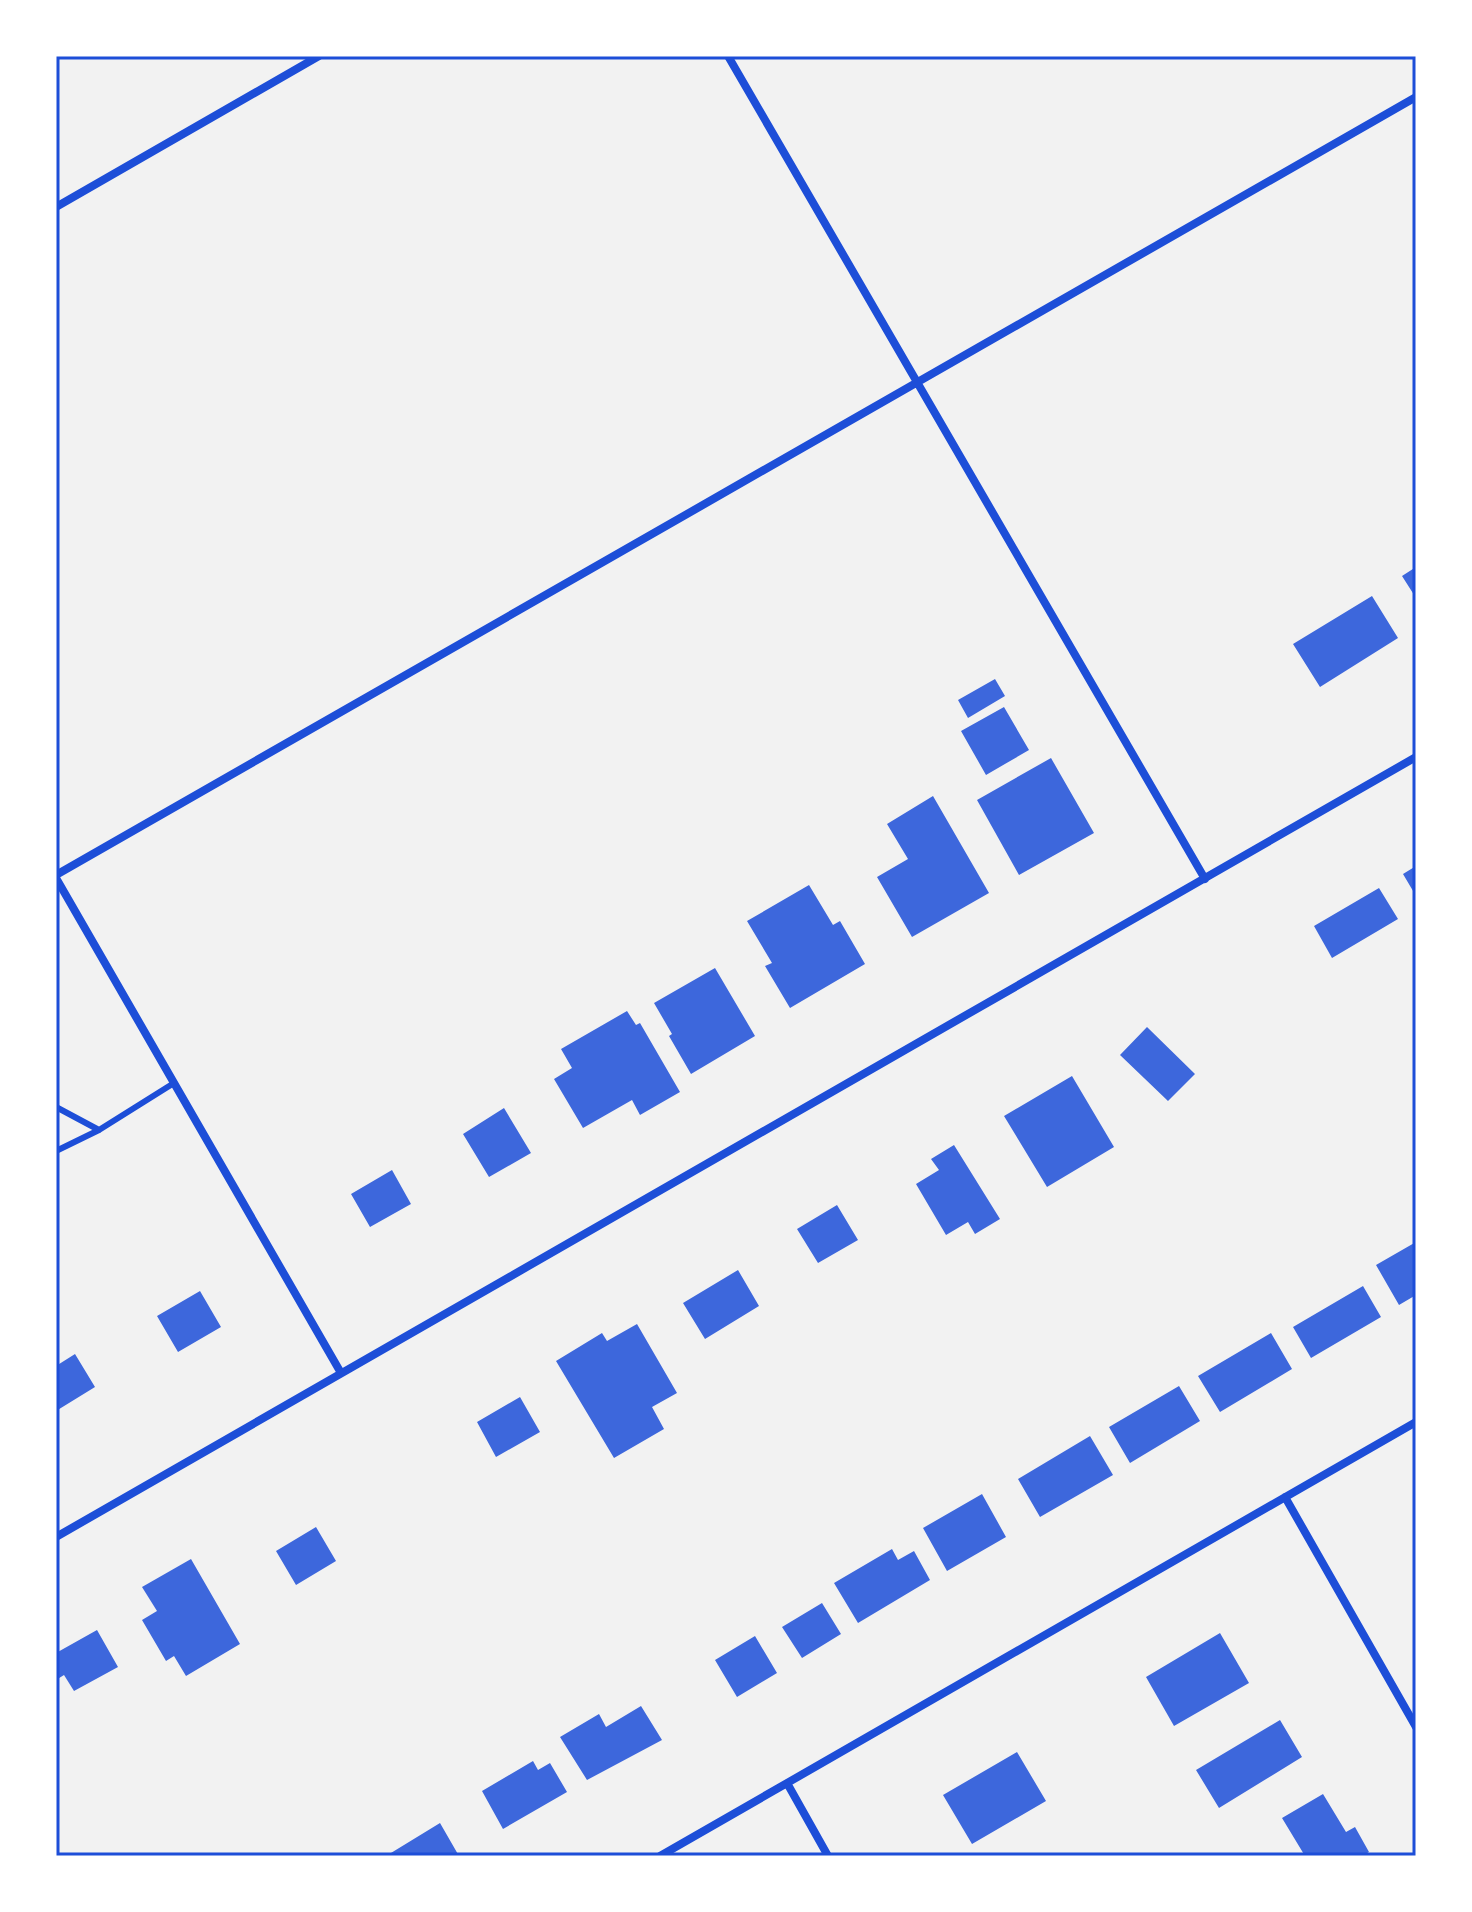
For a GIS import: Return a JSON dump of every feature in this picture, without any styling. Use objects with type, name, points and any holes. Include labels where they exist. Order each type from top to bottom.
[{"type":"street","points":[[56,207],[319,56]]},
{"type":"street","points":[[728,56],[1205,879]]},
{"type":"street","points":[[341,1373],[56,876],[1416,97]]},
{"type":"street","points":[[56,1537],[1416,757]]},
{"type":"street","points":[[660,1856],[1416,1422]]},
{"type":"street","points":[[1285,1497],[1416,1727]]},
{"type":"street","points":[[787,1783],[828,1856]]},
{"type":"lane","points":[[56,1151],[99,1130],[174,1083]]},
{"type":"lane","points":[[56,1107],[99,1130]]},
{"type":"building","points":[[1416,567],[1416,598],[1402,576]]},
{"type":"building","points":[[1372,596],[1398,638],[1320,687],[1293,644]]},
{"type":"building","points":[[995,679],[1005,696],[968,718],[958,700]]},
{"type":"building","points":[[1004,707],[1029,750],[986,775],[961,731]]},
{"type":"building","points":[[1051,758],[1094,833],[1019,875],[977,800]]},
{"type":"building","points":[[933,796],[989,893],[912,937],[877,877],[908,859],[887,824]]},
{"type":"building","points":[[1416,866],[1416,896],[1403,874]]},
{"type":"building","points":[[809,885],[833,925],[840,921],[865,964],[790,1008],[765,966],[772,963],[747,921]]},
{"type":"building","points":[[1379,888],[1398,919],[1332,958],[1314,926]]},
{"type":"building","points":[[715,968],[755,1036],[691,1074],[654,1003]]},
{"type":"building","points":[[627,1011],[636,1025],[640,1023],[680,1092],[640,1115],[632,1100],[583,1128],[554,1079],[572,1068],[561,1049]]},
{"type":"building","points":[[1147,1027],[1195,1074],[1168,1101],[1120,1055]]},
{"type":"building","points":[[1072,1076],[1114,1147],[1047,1187],[1004,1116]]},
{"type":"building","points":[[504,1108],[531,1153],[489,1177],[463,1134]]},
{"type":"building","points":[[954,1145],[1000,1219],[975,1234],[968,1222],[946,1235],[916,1184],[939,1170],[931,1159]]},
{"type":"building","points":[[392,1170],[411,1204],[370,1227],[351,1194]]},
{"type":"building","points":[[837,1205],[858,1240],[818,1263],[797,1229]]},
{"type":"building","points":[[1416,1242],[1416,1295],[1399,1305],[1376,1265]]},
{"type":"building","points":[[738,1270],[759,1306],[705,1339],[683,1303]]},
{"type":"building","points":[[1363,1286],[1381,1317],[1311,1358],[1293,1327]]},
{"type":"building","points":[[200,1291],[221,1327],[178,1352],[157,1316]]},
{"type":"building","points":[[637,1324],[677,1393],[652,1407],[664,1429],[614,1458],[556,1361],[602,1333],[607,1341]]},
{"type":"building","points":[[1271,1333],[1292,1369],[1220,1412],[1198,1376]]},
{"type":"building","points":[[75,1354],[95,1387],[56,1411],[56,1366]]},
{"type":"building","points":[[1179,1386],[1200,1421],[1130,1463],[1109,1427]]},
{"type":"building","points":[[520,1397],[540,1432],[496,1457],[477,1422]]},
{"type":"building","points":[[1090,1436],[1113,1475],[1040,1517],[1018,1479]]},
{"type":"building","points":[[982,1494],[1006,1537],[947,1571],[923,1528]]},
{"type":"building","points":[[316,1527],[336,1561],[296,1585],[276,1551]]},
{"type":"building","points":[[892,1549],[898,1560],[914,1551],[930,1580],[858,1623],[834,1583]]},
{"type":"building","points":[[191,1559],[240,1644],[186,1676],[174,1656],[166,1661],[142,1620],[157,1611],[142,1587]]},
{"type":"building","points":[[822,1603],[841,1634],[802,1658],[782,1627]]},
{"type":"building","points":[[97,1630],[118,1667],[74,1691],[64,1675],[56,1680],[56,1653]]},
{"type":"building","points":[[1220,1633],[1249,1683],[1174,1726],[1146,1677]]},
{"type":"building","points":[[755,1636],[777,1673],[737,1697],[715,1660]]},
{"type":"building","points":[[641,1706],[662,1740],[587,1780],[560,1737],[599,1714],[606,1727]]},
{"type":"building","points":[[1280,1720],[1302,1757],[1219,1808],[1196,1770]]},
{"type":"building","points":[[1017,1752],[1046,1801],[972,1844],[943,1795]]},
{"type":"building","points":[[533,1761],[538,1770],[550,1763],[567,1792],[503,1829],[482,1791]]},
{"type":"building","points":[[1323,1794],[1346,1832],[1355,1827],[1369,1852],[1362,1856],[1305,1856],[1282,1818]]},
{"type":"building","points":[[440,1823],[459,1856],[386,1856]]}]
